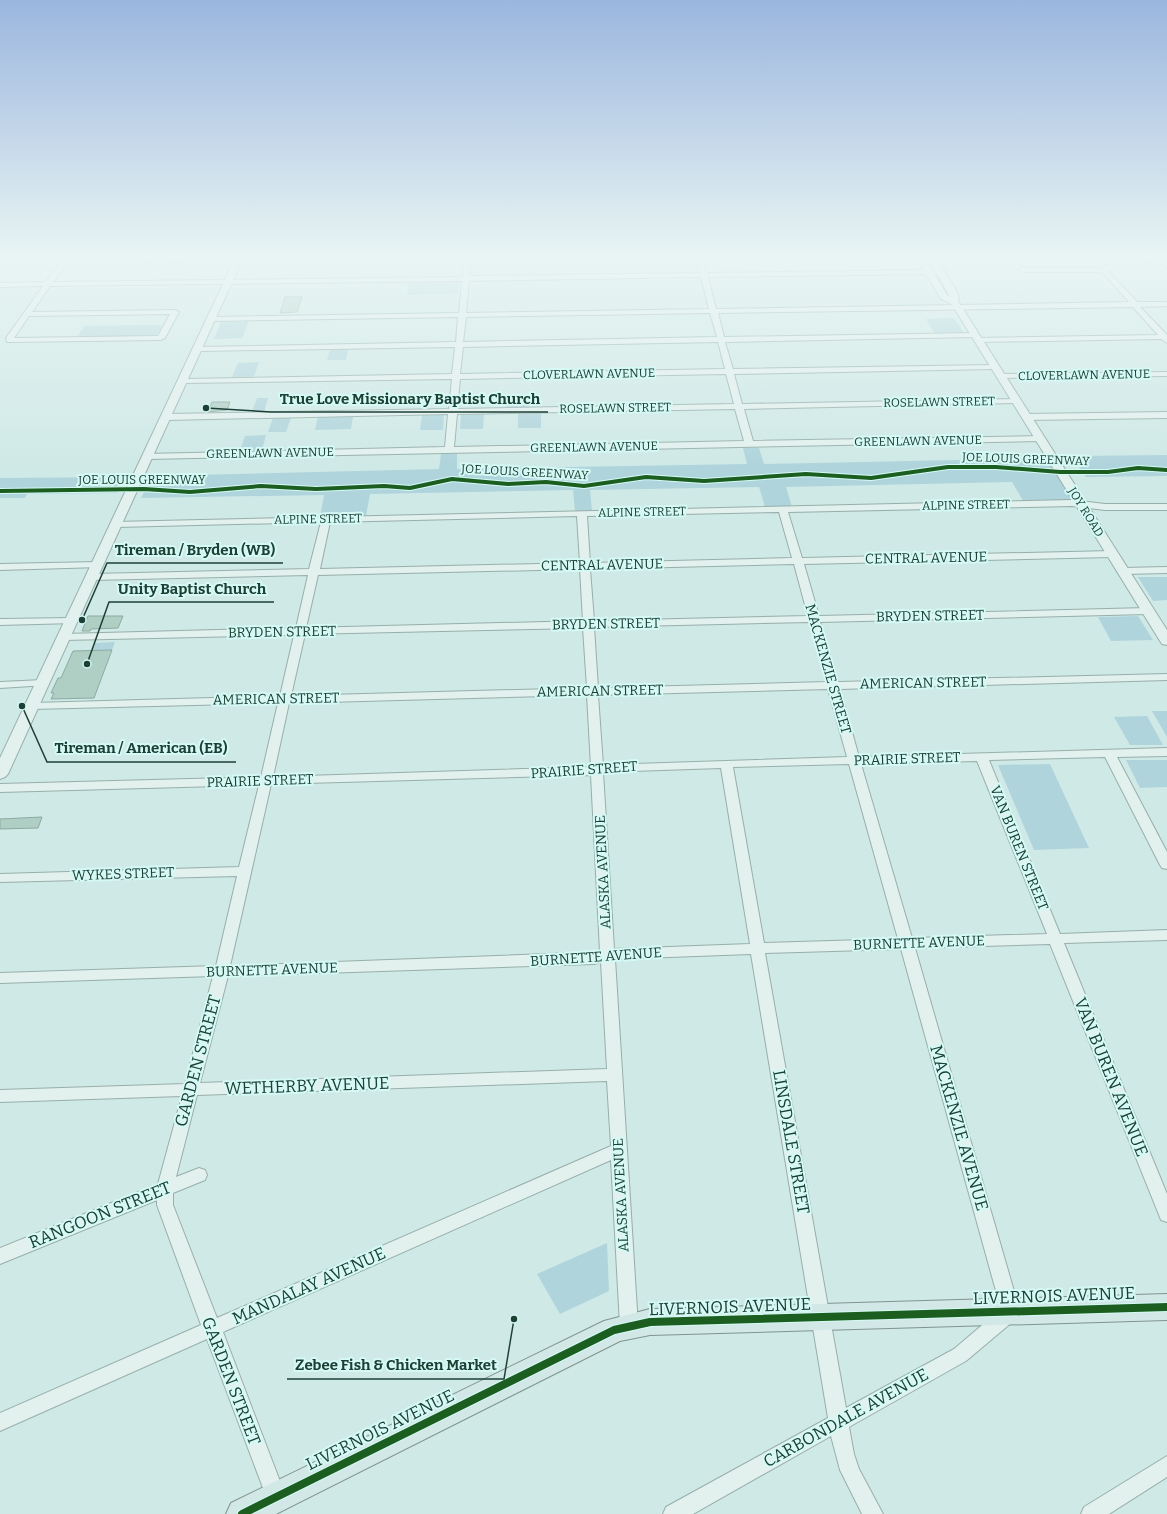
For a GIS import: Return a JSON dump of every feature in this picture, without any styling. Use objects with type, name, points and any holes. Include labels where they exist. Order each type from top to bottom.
[{"type":"main road","name":"LIVERNOIS AVENUE","points":[[242,1514],[614,1330],[629,1326],[681,1321],[1167,1307]]},
{"type":"street","points":[[19,325],[10,340],[159,339],[168,325]]},
{"type":"street","points":[[0,774],[4,758],[43,683],[209,325]]},
{"type":"street","points":[[449,450],[461,325]]},
{"type":"street","points":[[717,325],[749,444]]},
{"type":"street","name":"JOY ROAD","points":[[969,325],[1148,611],[1166,636]]},
{"type":"street","points":[[1153,325],[1166,339]]},
{"type":"street","points":[[198,349],[976,337],[1166,339]]},
{"type":"street","name":"CLOVERLAWN AVENUE","points":[[183,381],[995,367]]},
{"type":"street","name":"CLOVERLAWN AVENUE","points":[[1001,376],[1167,374]]},
{"type":"street","name":"ROSELAWN STREET","points":[[166,417],[1016,401]]},
{"type":"street","points":[[1026,417],[1167,415]]},
{"type":"street","name":"GREENLAWN AVENUE","points":[[148,456],[1039,438]]},
{"type":"street","name":"ALPINE STREET","points":[[117,524],[1002,504],[1072,503],[1105,508],[1167,507]]},
{"type":"street","name":"MACKENZIE STREET","points":[[783,509],[906,944]]},
{"type":"street","name":"ALASKA AVENUE","points":[[582,513],[629,1326]]},
{"type":"street","name":"GARDEN STREET","points":[[276,1497],[165,1205],[165,1189],[222,971],[326,519]]},
{"type":"street","name":"CENTRAL AVENUE","points":[[92,577],[1112,554]]},
{"type":"street","points":[[0,567],[98,565]]},
{"type":"street","points":[[1123,571],[1167,570]]},
{"type":"street","name":"BRYDEN STREET","points":[[64,637],[1148,611]]},
{"type":"street","points":[[0,622],[71,621]]},
{"type":"street","name":"AMERICAN STREET","points":[[32,706],[1167,677]]},
{"type":"street","points":[[0,685],[43,683]]},
{"type":"street","name":"PRAIRIE STREET","points":[[0,788],[578,772],[608,767],[1167,752]]},
{"type":"street","points":[[1110,753],[1167,865]]},
{"type":"street","name":"VAN BUREN STREET","points":[[982,757],[1056,939]]},
{"type":"street","name":"LINSDALE STREET","points":[[726,764],[848,1468],[860,1494],[874,1514]]},
{"type":"street","name":"WYKES STREET","points":[[0,878],[245,871]]},
{"type":"street","name":"BURNETTE AVENUE","points":[[0,978],[594,959],[618,953],[1167,935]]},
{"type":"street","name":"VAN BUREN AVENUE","points":[[1056,939],[1167,1215]]},
{"type":"street","name":"MACKENZIE AVENUE","points":[[906,944],[1011,1312]]},
{"type":"street","name":"WETHERBY AVENUE","points":[[0,1096],[614,1075]]},
{"type":"street","name":"MANDALAY AVENUE","points":[[0,1422],[618,1149]]},
{"type":"street","name":"RANGOON STREET","points":[[0,1256],[199,1175]]},
{"type":"street","name":"CARBONDALE AVENUE","points":[[673,1514],[960,1355],[1011,1312]]},
{"type":"street","points":[[1091,1514],[1167,1466]]},
{"type":"shaded area","points":[[162,325],[156,336],[77,337],[84,326]]},
{"type":"shaded area","points":[[220,325],[247,325],[242,338],[214,339]]},
{"type":"shaded area","points":[[929,325],[958,325],[964,333],[935,334]]},
{"type":"shaded area","points":[[330,349],[348,349],[346,360],[327,360]]},
{"type":"shaded area","points":[[259,362],[254,377],[232,377],[238,363]]},
{"type":"shaded area","points":[[507,394],[529,394],[529,407],[506,408]]},
{"type":"shaded area","points":[[257,398],[268,398],[264,412],[252,412]]},
{"type":"shaded area","points":[[541,413],[541,428],[518,428],[518,414]]},
{"type":"shaded area","points":[[484,414],[483,429],[460,429],[461,415]]},
{"type":"shaded area","points":[[422,415],[444,415],[443,430],[420,430]]},
{"type":"shaded area","points":[[318,417],[353,417],[351,429],[315,430]]},
{"type":"shaded area","points":[[273,418],[291,418],[286,432],[268,432]]},
{"type":"shaded area","points":[[266,435],[262,450],[240,451],[245,436]]},
{"type":"shaded area","points":[[743,448],[759,448],[764,464],[1052,458],[1080,503],[1025,504],[1012,482],[786,487],[792,507],[765,507],[759,487],[590,490],[592,511],[575,511],[573,490],[370,494],[366,516],[320,517],[324,495],[141,498],[153,476],[439,469],[441,454],[457,454],[457,469],[747,464]]},
{"type":"shaded area","points":[[1167,455],[1167,476],[1086,477],[1072,456]]},
{"type":"shaded area","points":[[127,477],[118,493],[27,494],[25,498],[0,498],[0,478]]},
{"type":"shaded area","points":[[1138,577],[1167,577],[1167,600],[1153,601]]},
{"type":"shaded area","points":[[1138,616],[1153,640],[1111,641],[1098,617]]},
{"type":"shaded area","points":[[115,642],[112,650],[92,650],[95,643]]},
{"type":"shaded area","points":[[1152,711],[1167,711],[1167,737]]},
{"type":"shaded area","points":[[1147,716],[1163,745],[1130,745],[1114,717]]},
{"type":"shaded area","points":[[1126,760],[1167,760],[1167,787],[1140,788]]},
{"type":"shaded area","points":[[1050,764],[1089,848],[1034,850],[998,765]]},
{"type":"shaded area","points":[[607,1243],[609,1291],[560,1314],[537,1274]]},
{"type":"building","points":[[212,402],[230,402],[227,410],[208,412]]},
{"type":"building","points":[[88,616],[123,616],[118,628],[91,629],[90,631],[82,631]]},
{"type":"building","points":[[112,650],[94,698],[51,699],[54,693],[51,693],[58,678],[61,678],[73,651]]},
{"type":"building","points":[[42,817],[38,828],[0,829],[0,819]]},
{"type":"cycle path","name":"JOE LOUIS GREENWAY","points":[[0,491],[144,489],[190,492],[261,486],[316,489],[384,486],[410,488],[452,479],[477,480],[508,484],[546,482],[584,486],[646,477],[704,481],[806,474],[871,478],[948,467],[996,467],[1060,472],[1108,472],[1138,468],[1167,470]]},
{"type":"cycle path","points":[[242,1514],[614,1330],[629,1326],[650,1322],[1167,1307]]},
{"type":"place","name":"True Love Missionary Baptist Church","points":[[206,408]]},
{"type":"place","name":"Tireman / Bryden (WB)","points":[[82,620]]},
{"type":"place","name":"Unity Baptist Church","points":[[87,664]]},
{"type":"place","name":"Tireman / American (EB)","points":[[22,706]]},
{"type":"place","name":"Zebee Fish & Chicken Market","points":[[514,1319]]}]
